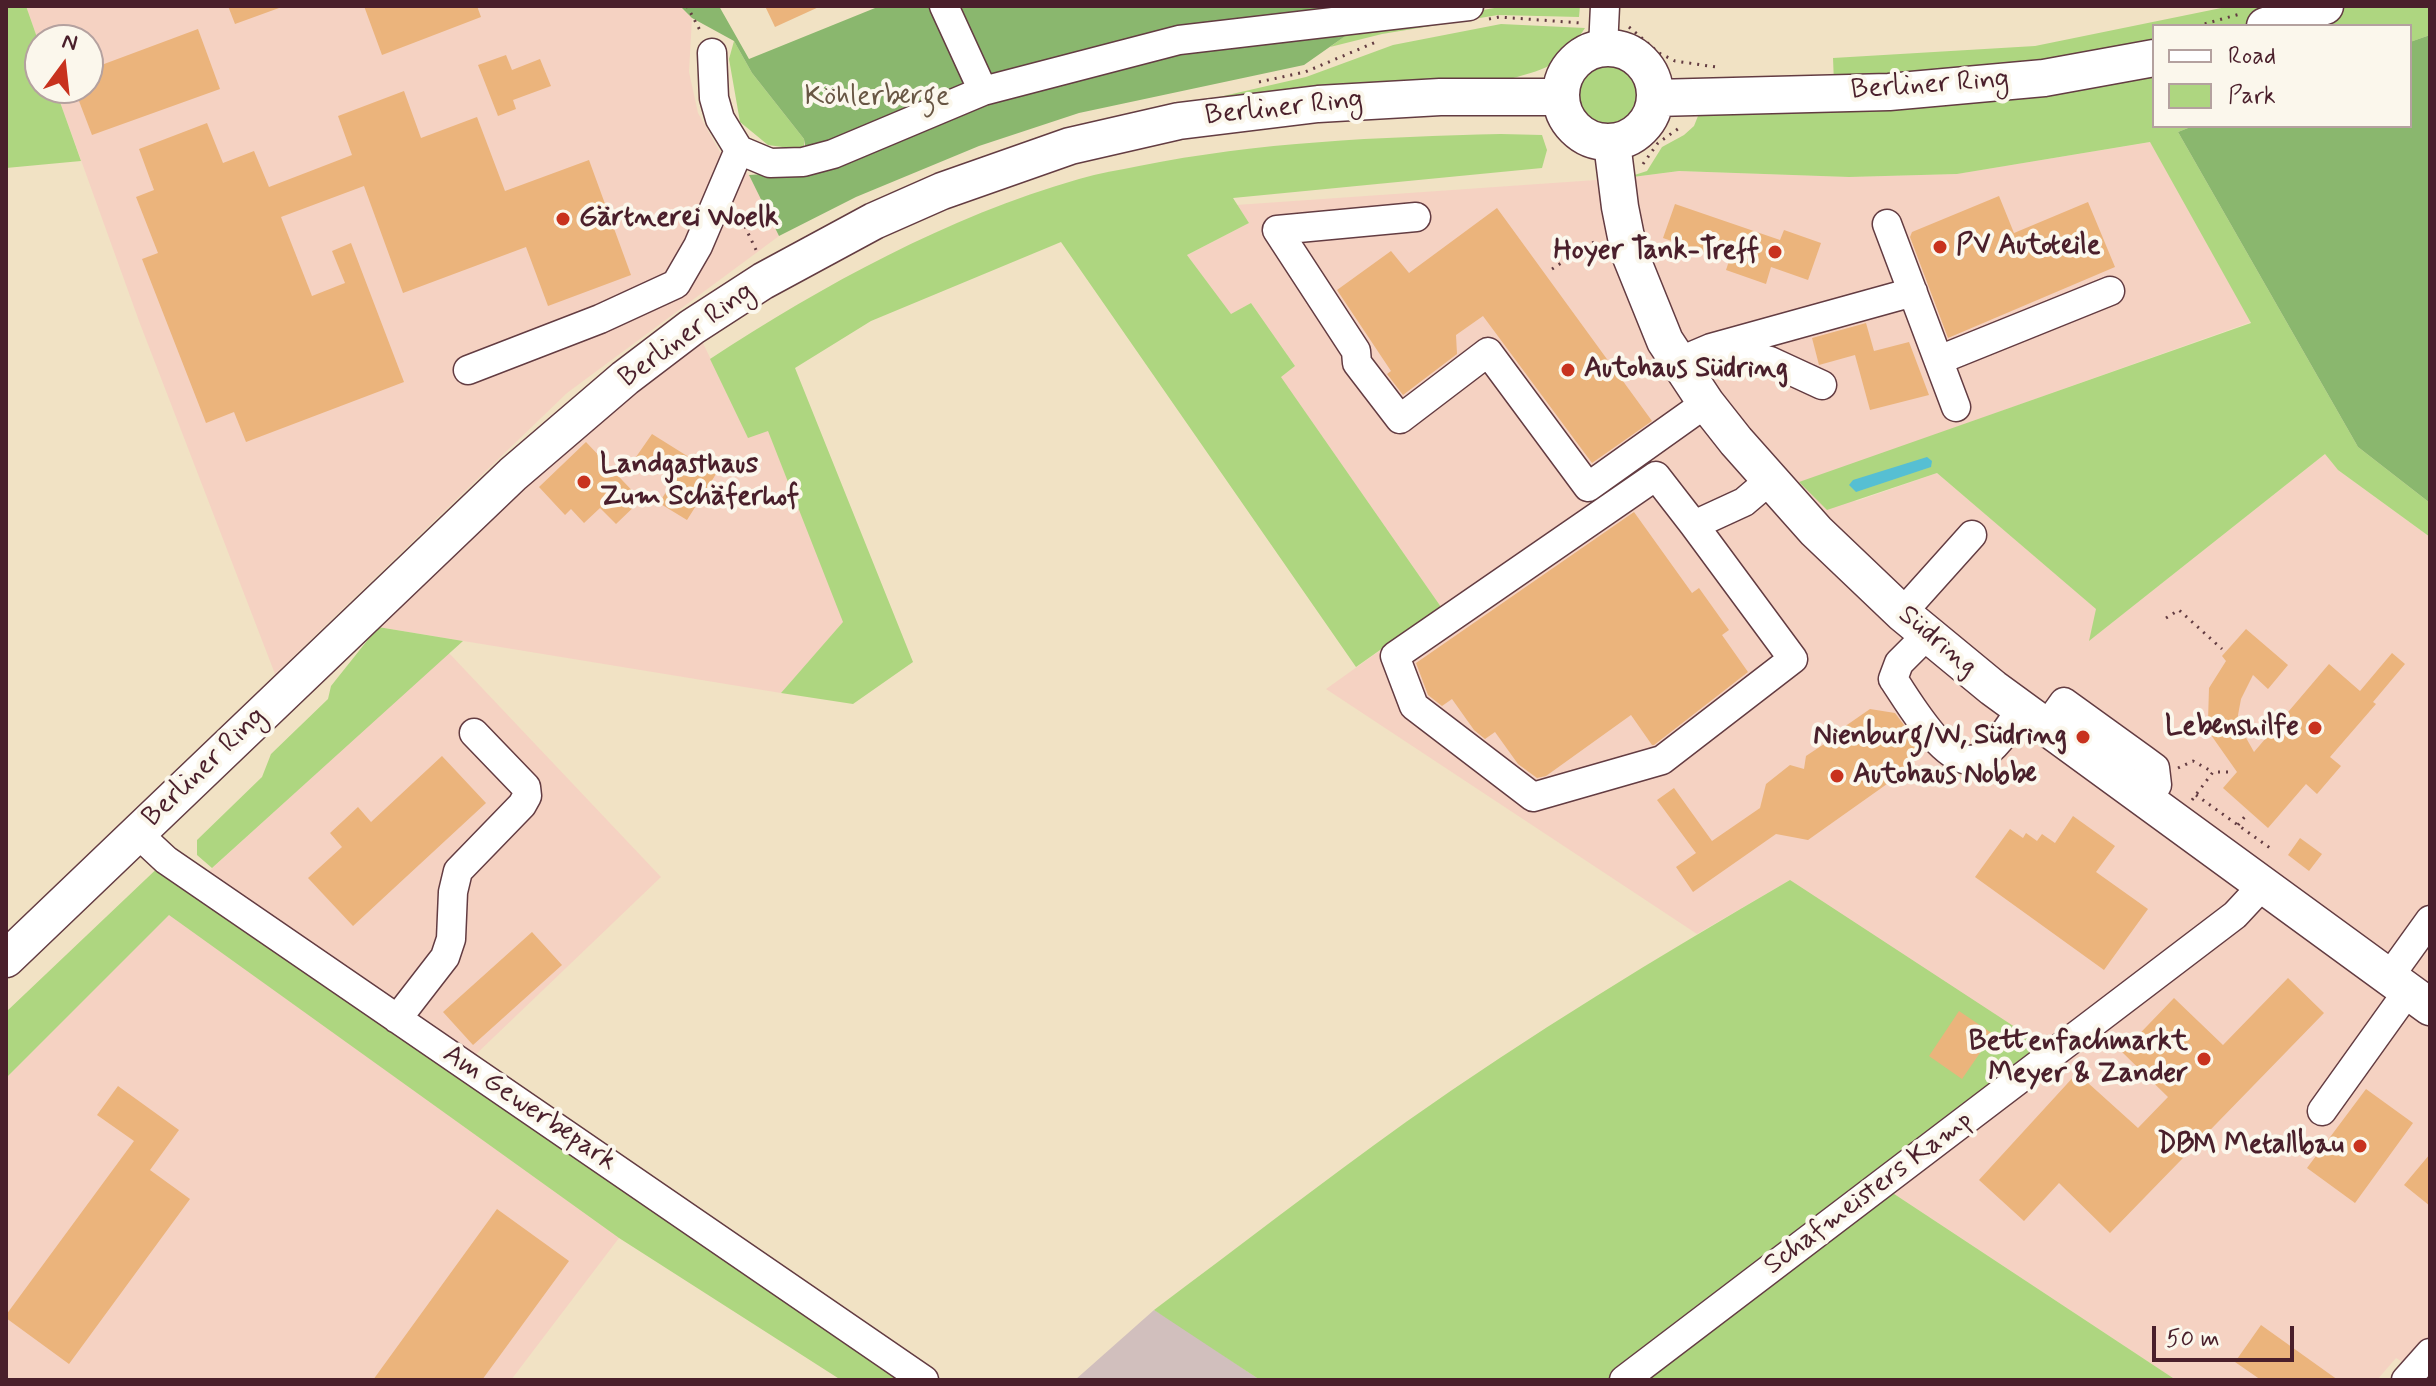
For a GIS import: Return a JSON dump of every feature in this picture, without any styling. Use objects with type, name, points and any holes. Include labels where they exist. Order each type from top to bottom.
[{"type":"main road","points":[[2258,18],[2325,6]]},
{"type":"main road","points":[[1603,26],[1623,50],[1640,61],[1671,97],[1651,115],[1642,129],[1628,138],[1614,156],[1576,131],[1564,116],[1560,97],[1563,79],[1572,64],[1586,53],[1603,26]]},
{"type":"main road","name":"Berliner Ring","points":[[1671,97],[1889,92],[2044,78],[2152,58]]},
{"type":"main road","name":"Berliner Ring","points":[[6,959],[513,474],[625,378],[692,327],[763,281],[874,221],[942,191],[1070,146],[1179,121],[1239,112],[1383,99],[1560,97]]},
{"type":"main road","name":"Südring","points":[[1614,156],[1629,252],[1651,312],[1678,362],[1706,403],[1816,531],[1914,624],[2033,718],[2168,797],[2262,886],[2409,992]]},
{"type":"street","points":[[944,6],[983,91]]},
{"type":"street","points":[[712,53],[714,98],[720,119],[739,150],[770,163],[803,162],[833,154],[983,91],[1179,40],[1477,13]]},
{"type":"street","points":[[468,370],[600,319],[676,284],[698,246],[739,150]]},
{"type":"street","points":[[1416,217],[1277,230],[1356,351],[1357,363],[1400,419],[1488,352],[1588,487],[1706,403]]},
{"type":"street","points":[[1887,224],[1956,407]]},
{"type":"street","points":[[1939,360],[2110,291]]},
{"type":"street","points":[[1678,362],[1711,348],[1913,292]]},
{"type":"street","points":[[1711,348],[1770,361],[1822,385]]},
{"type":"street","points":[[1656,476],[1694,525],[1793,659],[1662,760],[1533,797],[1414,706],[1395,656],[1656,476]]},
{"type":"street","points":[[1694,525],[1744,502],[1770,480]]},
{"type":"street","points":[[1972,535],[1914,624],[1893,679],[1933,736],[1956,757],[1973,760],[1981,757],[2006,731],[2033,718]]},
{"type":"street","points":[[397,1019],[445,957],[451,939],[453,892],[458,871],[522,805],[527,796],[526,787],[474,733]]},
{"type":"street","name":"Am Gewerbepark","points":[[137,833],[166,860],[924,1380]]},
{"type":"street","name":"Schafmeisters Kamp","points":[[1624,1380],[2235,915],[2262,886]]},
{"type":"street","points":[[2322,1111],[2409,992],[2430,920]]},
{"type":"street","points":[[2406,1380],[2430,1353]]},
{"type":"path","points":[[687,6],[712,53]]},
{"type":"path","points":[[1477,13],[1631,27],[1659,53],[1689,64],[1671,97],[1688,119],[1679,131],[1658,143],[1647,154],[1642,166],[1634,170],[1614,156]]},
{"type":"path","points":[[2212,24],[2258,18]]},
{"type":"path","points":[[1259,82],[1305,72],[1386,38]]},
{"type":"path","points":[[735,207],[761,260]]},
{"type":"path","points":[[1552,269],[1601,238]]},
{"type":"path","points":[[2166,618],[2179,610],[2222,649]]},
{"type":"path","points":[[2168,797],[2171,771],[2193,761],[2213,772],[2234,772]]},
{"type":"path","points":[[2168,797],[2213,772]]},
{"type":"path","points":[[2168,797],[2238,825],[2270,848]]},
{"type":"path","points":[[2238,825],[2247,814]]},
{"type":"shaded area","points":[[26,6],[680,6],[692,18],[689,72],[698,113],[720,152],[749,175],[779,236],[567,393],[275,674],[139,321],[61,104],[104,104],[104,24],[32,24]]},
{"type":"shaded area","points":[[2151,142],[2251,322],[1800,483],[1857,501],[1937,473],[2097,609],[2090,640],[2325,454],[2338,470],[2430,537],[2430,1379],[2396,1358],[2377,1380],[2176,1380],[1873,1180],[1790,880],[1697,934],[1326,689],[1441,607],[1280,376],[1295,366],[1251,303],[1231,315],[1187,255],[1249,223],[1236,205],[1625,178],[1679,171],[1849,177],[1956,174]]},
{"type":"shaded area","points":[[702,341],[748,437],[768,430],[844,622],[781,693],[378,627],[539,471],[619,403]]},
{"type":"shaded area","points":[[448,652],[661,877],[471,1059],[206,874]]},
{"type":"shaded area","points":[[169,914],[619,1238],[511,1380],[6,1380],[6,1078]]},
{"type":"shaded area","points":[[1154,1310],[1173,1321],[1260,1380],[1075,1380]]},
{"type":"green space","points":[[6,6],[26,6],[32,24],[24,24],[24,104],[61,104],[81,161],[6,168]]},
{"type":"green space","name":"Köhlerberge","points":[[680,6],[719,6],[749,59],[880,6],[1388,6],[1304,65],[1079,113],[979,146],[856,197],[779,236],[749,175],[809,171],[804,139],[752,73],[734,41],[692,18]]},
{"type":"green space","points":[[1506,6],[1580,6],[1579,17],[1498,15],[1382,34],[1330,47],[1349,33]]},
{"type":"green space","points":[[2231,6],[2430,6],[2430,35],[2412,41],[2412,24],[2152,24],[2152,128],[2188,128],[2178,132],[2358,447],[2430,503],[2430,537],[2338,470],[2325,454],[2089,641],[2096,609],[1937,473],[1827,510],[1799,482],[2251,323],[2150,142],[1957,174],[1849,177],[1679,171],[1625,178],[1647,171],[1662,147],[1684,135],[1694,126],[1698,116],[1835,109],[1833,58],[2035,46]]},
{"type":"green space","points":[[1501,24],[1585,28],[1567,51],[1550,65],[1502,81],[1167,109],[1306,77],[1393,45]]},
{"type":"green space","points":[[2430,35],[2430,503],[2358,447],[2178,132],[2188,128],[2412,128],[2412,41]]},
{"type":"green space","points":[[734,41],[752,73],[804,139],[804,150],[768,145],[740,122],[729,59]]},
{"type":"green space","points":[[1608,60],[1628,66],[1638,76],[1644,96],[1638,116],[1628,126],[1608,132],[1588,126],[1578,116],[1572,96],[1578,76],[1588,66]]},
{"type":"green space","points":[[1501,134],[1542,135],[1547,150],[1542,168],[1233,198],[1249,223],[1187,255],[1231,314],[1251,303],[1295,366],[1281,377],[1441,607],[1356,667],[1061,242],[871,321],[795,368],[913,662],[853,704],[781,693],[843,622],[768,431],[748,438],[710,359],[842,279],[888,255],[982,213],[1079,179],[1184,158],[1274,146]]},
{"type":"green space","points":[[378,627],[463,641],[212,868],[197,855],[197,840],[262,777],[271,754],[328,699],[331,686]]},
{"type":"green space","points":[[166,860],[924,1380],[841,1380],[619,1238],[169,915],[6,1078],[6,1012]]},
{"type":"green space","points":[[1790,880],[2044,1046],[1873,1180],[2176,1380],[1260,1380],[1154,1310],[1343,1168],[1499,1058]]},
{"type":"water","points":[[1927,457],[1932,461],[1931,467],[1856,492],[1849,485],[1853,480]]},
{"type":"building","points":[[228,6],[279,6],[279,8],[235,24]]},
{"type":"building","points":[[364,6],[477,6],[481,17],[382,55]]},
{"type":"building","points":[[765,6],[821,6],[775,27]]},
{"type":"building","points":[[198,29],[220,89],[92,135],[80,104],[104,104],[104,64]]},
{"type":"building","points":[[506,55],[512,70],[540,59],[551,86],[513,100],[516,109],[498,116],[478,65]]},
{"type":"building","points":[[404,91],[421,138],[477,117],[505,191],[589,160],[631,275],[548,306],[526,247],[403,293],[364,186],[281,217],[312,296],[345,283],[332,251],[351,243],[404,382],[246,442],[234,412],[206,423],[142,259],[158,253],[136,197],[154,190],[139,149],[207,123],[223,163],[254,151],[269,187],[352,155],[338,116]]},
{"type":"building","points":[[1999,196],[2014,233],[2088,202],[2115,267],[1948,338],[1910,237],[1912,232]]},
{"type":"building","points":[[1675,204],[1780,240],[1784,230],[1821,243],[1808,280],[1771,267],[1766,284],[1726,270],[1729,261],[1663,238]]},
{"type":"building","name":"Autohaus Südring","points":[[1497,208],[1652,421],[1592,463],[1483,316],[1456,335],[1457,354],[1403,395],[1387,374],[1391,371],[1337,290],[1391,251],[1409,273]]},
{"type":"building","points":[[1866,323],[1874,351],[1909,342],[1929,395],[1870,410],[1855,355],[1819,365],[1812,338]]},
{"type":"building","points":[[652,434],[716,474],[687,520],[659,503],[673,481],[636,457]]},
{"type":"building","points":[[586,442],[641,500],[616,524],[600,508],[584,523],[571,509],[565,515],[539,487]]},
{"type":"building","points":[[1634,512],[1692,593],[1699,588],[1729,630],[1722,635],[1748,672],[1654,745],[1631,715],[1546,776],[1537,778],[1518,764],[1495,732],[1485,739],[1474,730],[1452,699],[1442,706],[1428,695],[1416,663]]},
{"type":"building","name":"Lebenshilfe","points":[[2246,629],[2288,665],[2268,689],[2253,675],[2241,699],[2238,715],[2240,727],[2254,752],[2329,664],[2360,691],[2392,653],[2405,664],[2373,702],[2376,704],[2330,757],[2341,766],[2317,794],[2306,784],[2268,828],[2223,788],[2237,772],[2211,735],[2208,721],[2209,688],[2226,661],[2222,656]]},
{"type":"building","name":"Autohaus Nobbe","points":[[1870,709],[1895,713],[1916,741],[1911,767],[1808,840],[1776,834],[1693,892],[1676,867],[1696,853],[1657,800],[1674,788],[1712,841],[1760,808],[1766,784],[1790,765],[1804,769],[1806,756],[1830,740],[1841,742],[1844,727]]},
{"type":"building","points":[[442,756],[486,803],[353,926],[308,878],[342,847],[330,833],[358,807],[371,822]]},
{"type":"building","points":[[2073,816],[2115,846],[2096,872],[2148,909],[2104,970],[1975,877],[2010,829],[2023,838],[2026,833],[2037,841],[2042,834],[2055,843]]},
{"type":"building","points":[[2300,838],[2322,854],[2309,871],[2288,855]]},
{"type":"building","points":[[532,932],[562,965],[473,1045],[443,1012]]},
{"type":"building","points":[[2288,978],[2324,1013],[2110,1233],[2059,1183],[2024,1221],[1979,1180],[2077,1073],[2138,1128],[2168,1097],[2122,1052],[2174,998],[2223,1045]]},
{"type":"building","points":[[1959,1011],[1993,1034],[1962,1079],[1929,1056]]},
{"type":"building","points":[[118,1086],[179,1130],[150,1170],[190,1199],[69,1364],[6,1315],[134,1141],[97,1115]]},
{"type":"building","name":"DBM Metallbau","points":[[2366,1089],[2413,1123],[2355,1203],[2307,1168]]},
{"type":"building","points":[[2430,1154],[2430,1206],[2404,1185]]},
{"type":"building","points":[[497,1209],[569,1261],[482,1380],[373,1380]]},
{"type":"building","points":[[2261,1325],[2338,1380],[2261,1380],[2235,1362]]},
{"type":"place","name":"Gärtnerei Woelk","points":[[563,219]]},
{"type":"place","name":"PV Autoteile","points":[[1940,247]]},
{"type":"place","name":"Hoyer Tank-Treff","points":[[1775,252]]},
{"type":"place","name":"Autohaus Südring","points":[[1568,370]]},
{"type":"place","name":"Landgasthaus Zum Schäferhof","points":[[584,482]]},
{"type":"place","name":"Lebenshilfe","points":[[2315,728]]},
{"type":"place","name":"Nienburg/W, Südring","points":[[2083,737]]},
{"type":"place","name":"Autohaus Nobbe","points":[[1837,776]]},
{"type":"place","name":"Bettenfachmarkt Meyer & Zander","points":[[2204,1059]]},
{"type":"place","name":"DBM Metallbau","points":[[2360,1146]]}]
